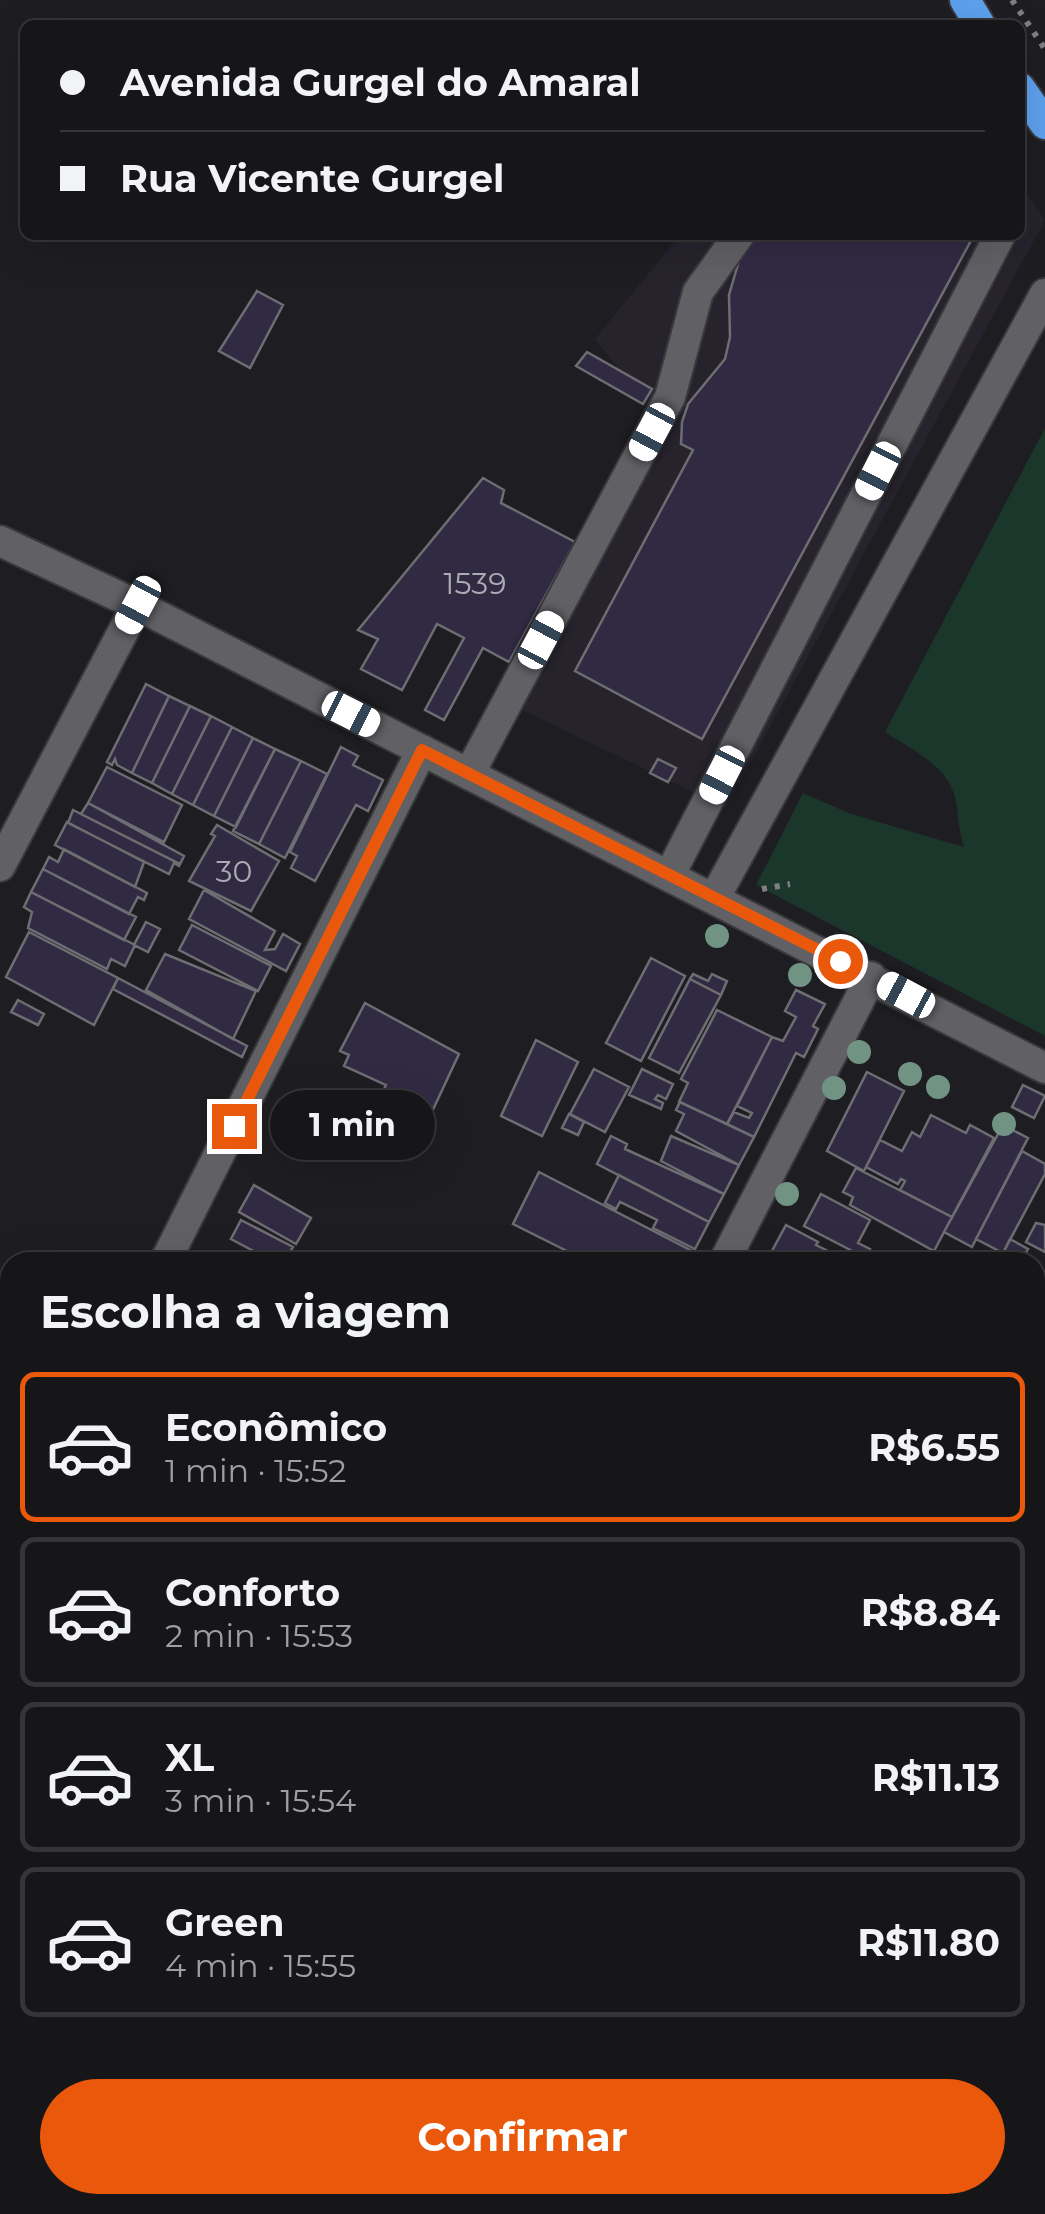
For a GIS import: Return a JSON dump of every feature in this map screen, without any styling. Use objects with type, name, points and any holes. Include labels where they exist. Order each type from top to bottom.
[{"type":"highway","points":[[1025,95],[1045,124]]},
{"type":"street","points":[[469,774],[670,397],[698,292],[735,240]]},
{"type":"street","points":[[670,874],[997,240]]},
{"type":"street","points":[[714,898],[1045,294]]},
{"type":"street","points":[[0,541],[138,605],[1045,1068]]},
{"type":"street","points":[[0,866],[138,605]]},
{"type":"street","points":[[170,1252],[422,750]]},
{"type":"street","points":[[729,1252],[871,977]]},
{"type":"path","points":[[1012,0],[1045,49]]},
{"type":"shaded area","points":[[1025,190],[1045,220],[726,808],[493,696],[648,406],[595,339],[676,240],[1025,240]]},
{"type":"green space","points":[[1045,428],[1045,1036],[756,885],[803,793],[851,814],[964,847],[956,800],[943,774],[885,732]]},
{"type":"building","points":[[749,240],[971,240],[702,739],[575,671],[693,450],[681,444],[682,422],[688,404],[725,359],[730,337],[729,295]]},
{"type":"building","points":[[257,291],[283,305],[250,368],[219,351]]},
{"type":"building","points":[[587,352],[652,389],[643,404],[576,366]]},
{"type":"building","points":[[483,478],[504,490],[501,503],[575,542],[509,662],[483,648],[444,720],[425,710],[464,638],[437,624],[402,690],[361,669],[378,639],[358,630]]},
{"type":"building","points":[[146,684],[169,696],[132,773],[117,765],[115,759],[112,765],[107,762]]},
{"type":"building","points":[[169,696],[190,706],[152,783],[132,773]]},
{"type":"building","points":[[190,706],[211,716],[172,794],[152,783]]},
{"type":"building","points":[[211,716],[232,727],[193,805],[172,794]]},
{"type":"building","points":[[232,727],[253,738],[214,816],[193,805]]},
{"type":"building","points":[[253,738],[275,749],[236,827],[214,816]]},
{"type":"building","points":[[341,747],[358,756],[353,765],[383,780],[368,811],[356,805],[315,881],[291,868],[297,856],[290,852]]},
{"type":"building","points":[[275,749],[301,761],[259,844],[233,831]]},
{"type":"building","points":[[658,759],[676,768],[668,782],[650,773]]},
{"type":"building","points":[[301,761],[327,774],[285,858],[259,844]]},
{"type":"building","points":[[107,767],[182,805],[164,842],[88,803]]},
{"type":"building","points":[[88,803],[184,856],[180,864],[81,814]]},
{"type":"building","points":[[73,810],[180,864],[179,866],[174,863],[169,874],[68,823]]},
{"type":"building","points":[[67,822],[144,862],[135,887],[55,845]]},
{"type":"building","points":[[217,825],[279,861],[251,911],[189,881],[215,836],[211,834]]},
{"type":"building","points":[[64,849],[147,893],[144,900],[138,897],[129,914],[43,869],[49,857],[58,862]]},
{"type":"building","points":[[43,869],[136,917],[124,940],[31,892]]},
{"type":"building","points":[[204,890],[275,931],[265,950],[275,949],[283,934],[300,944],[286,971],[189,919]]},
{"type":"building","points":[[31,892],[135,945],[125,966],[111,959],[107,969],[28,928],[32,912],[24,907]]},
{"type":"building","points":[[146,922],[160,929],[148,952],[134,945]]},
{"type":"building","points":[[192,925],[271,966],[258,991],[179,950]]},
{"type":"building","points":[[29,932],[118,978],[94,1025],[6,977]]},
{"type":"building","points":[[165,954],[256,991],[233,1039],[146,990]]},
{"type":"building","points":[[651,958],[685,976],[641,1061],[606,1043]]},
{"type":"building","points":[[693,974],[708,981],[712,974],[727,981],[721,995],[690,979]]},
{"type":"building","points":[[118,978],[247,1046],[242,1057],[113,989]]},
{"type":"building","points":[[690,979],[721,995],[679,1073],[649,1058]]},
{"type":"building","points":[[796,990],[825,1004],[813,1026],[818,1029],[804,1057],[796,1053],[754,1137],[727,1124],[734,1112],[749,1118],[752,1113],[737,1106],[772,1037],[783,1041],[796,1017],[785,1011]]},
{"type":"building","points":[[18,1000],[44,1014],[38,1025],[11,1012]]},
{"type":"building","points":[[365,1003],[459,1054],[422,1133],[405,1124],[400,1133],[371,1115],[386,1085],[344,1066],[349,1055],[340,1051]]},
{"type":"building","points":[[717,1010],[772,1037],[727,1124],[679,1102],[688,1083],[681,1079]]},
{"type":"building","points":[[536,1040],[578,1062],[542,1136],[501,1116]]},
{"type":"building","points":[[594,1069],[629,1087],[605,1132],[570,1114]]},
{"type":"building","points":[[642,1069],[673,1084],[666,1099],[658,1095],[655,1099],[663,1103],[661,1109],[629,1095]]},
{"type":"building","points":[[867,1072],[904,1091],[864,1171],[827,1151]]},
{"type":"building","points":[[1023,1085],[1045,1096],[1034,1118],[1012,1107]]},
{"type":"building","points":[[680,1102],[754,1137],[739,1165],[676,1131],[684,1114],[676,1110]]},
{"type":"building","points":[[569,1114],[584,1122],[578,1135],[562,1128]]},
{"type":"building","points":[[931,1115],[966,1133],[970,1125],[994,1138],[952,1217],[900,1190],[905,1181],[901,1179],[898,1184],[866,1167],[880,1140],[902,1151],[912,1132],[920,1137]]},
{"type":"building","points":[[1003,1125],[1028,1138],[972,1247],[944,1232]]},
{"type":"building","points":[[611,1136],[627,1144],[625,1149],[724,1194],[709,1222],[597,1164]]},
{"type":"building","points":[[671,1136],[739,1165],[724,1194],[661,1161]]},
{"type":"building","points":[[1022,1151],[1045,1164],[1045,1174],[1004,1252],[976,1239]]},
{"type":"building","points":[[856,1168],[952,1217],[934,1251],[850,1205],[853,1197],[843,1192]]},
{"type":"building","points":[[539,1172],[694,1252],[569,1252],[513,1224]]},
{"type":"building","points":[[619,1175],[709,1222],[695,1249],[653,1228],[657,1220],[620,1202],[616,1209],[605,1203]]},
{"type":"building","points":[[254,1185],[311,1218],[296,1244],[239,1212]]},
{"type":"building","points":[[821,1194],[870,1220],[858,1243],[870,1249],[854,1252],[804,1226]]},
{"type":"building","points":[[241,1220],[293,1247],[290,1252],[255,1252],[231,1239]]},
{"type":"building","points":[[1036,1223],[1045,1225],[1045,1252],[1026,1242]]},
{"type":"building","points":[[786,1225],[830,1252],[771,1252]]},
{"type":"building","points":[[1010,1239],[1028,1249],[1026,1252],[1004,1252]]},
{"type":"route","points":[[234,1126],[422,750],[840,961]]}]
